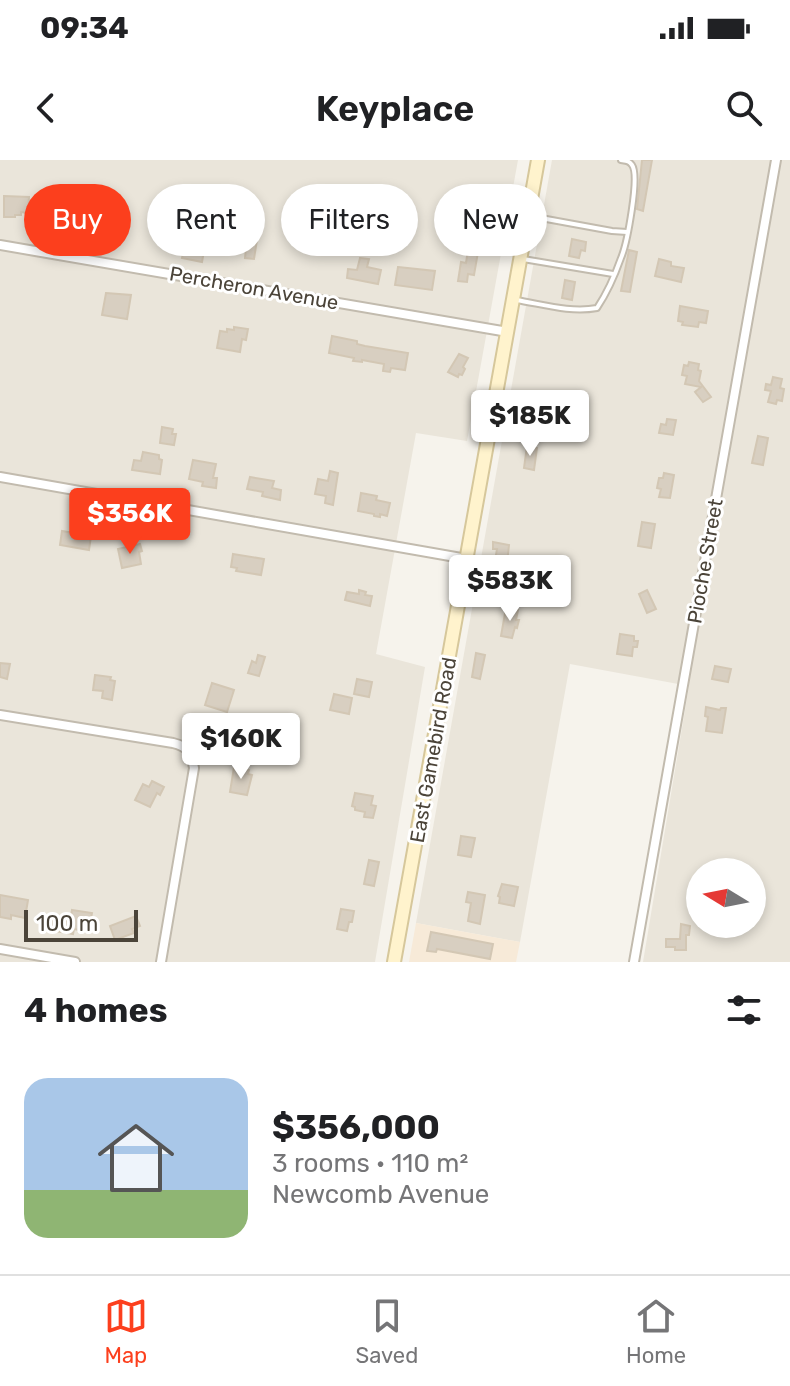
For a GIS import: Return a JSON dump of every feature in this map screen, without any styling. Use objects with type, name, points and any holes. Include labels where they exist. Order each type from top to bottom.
[{"type":"main road","name":"East Gamebird Road","points":[[534,184],[538,160]]},
{"type":"main road","name":"East Gamebird Road","points":[[394,962],[521,256]]},
{"type":"street","name":"Pioche Street","points":[[634,962],[776,160]]},
{"type":"street","name":"Percheron Avenue","points":[[0,245],[508,332]]},
{"type":"street","points":[[0,477],[467,559]]},
{"type":"street","points":[[0,715],[173,743],[183,746],[190,753],[194,768],[161,962]]},
{"type":"street","points":[[0,949],[75,962]]},
{"type":"lane","points":[[513,300],[571,309],[597,308],[623,255],[636,182],[633,166],[621,160]]},
{"type":"lane","points":[[547,219],[627,232]]},
{"type":"lane","points":[[521,259],[614,275]]},
{"type":"shaded area","points":[[0,160],[518,160],[514,184],[434,184],[434,256],[501,256],[467,441],[416,433],[376,654],[425,667],[375,962],[0,962]]},
{"type":"shaded area","points":[[552,160],[790,160],[790,962],[643,962],[689,686],[570,664],[520,942],[416,923],[535,256],[547,256],[547,188]]},
{"type":"shaded area","points":[[416,923],[520,942],[516,962],[409,962]]},
{"type":"building","points":[[642,160],[652,160],[643,211],[637,209]]},
{"type":"building","points":[[4,196],[24,197],[24,212],[15,217],[4,217]]},
{"type":"building","points":[[572,239],[586,242],[585,251],[581,250],[579,258],[569,256]]},
{"type":"building","points":[[629,250],[637,252],[630,292],[621,291]]},
{"type":"building","points":[[182,256],[203,256],[202,262]]},
{"type":"building","points":[[467,256],[477,256],[474,275],[468,274],[467,282],[458,281],[461,262],[466,263]]},
{"type":"building","points":[[360,258],[369,259],[367,267],[381,270],[378,284],[347,278],[348,269],[357,270]]},
{"type":"building","points":[[659,259],[671,262],[671,266],[684,268],[681,282],[655,276]]},
{"type":"building","points":[[398,267],[435,271],[432,290],[395,285]]},
{"type":"building","points":[[565,280],[575,282],[572,300],[562,298]]},
{"type":"building","points":[[106,293],[131,295],[127,319],[102,315]]},
{"type":"building","points":[[680,306],[708,311],[706,323],[699,322],[698,327],[682,325],[683,322],[678,321]]},
{"type":"building","points":[[234,327],[248,329],[240,352],[217,348],[220,331],[234,330]]},
{"type":"building","points":[[332,336],[357,341],[357,344],[365,346],[408,353],[405,370],[391,368],[390,372],[383,371],[384,364],[353,361],[354,358],[329,353]]},
{"type":"building","points":[[459,354],[468,358],[462,375],[458,377],[448,372]]},
{"type":"building","points":[[689,362],[699,364],[699,381],[711,397],[703,402],[695,392],[701,387],[685,384],[687,376],[682,375],[684,365],[688,366]]},
{"type":"building","points":[[773,377],[782,379],[780,388],[784,389],[782,401],[777,400],[776,404],[768,402],[771,391],[765,390],[766,384],[771,385]]},
{"type":"building","points":[[667,419],[676,420],[673,435],[659,433],[661,424],[666,425]]},
{"type":"building","points":[[162,427],[173,429],[172,434],[176,434],[174,445],[160,443]]},
{"type":"building","points":[[758,436],[768,438],[763,465],[752,463]]},
{"type":"building","points":[[527,446],[537,448],[534,470],[524,468]]},
{"type":"building","points":[[143,452],[159,455],[162,460],[160,474],[132,470],[134,460],[141,461]]},
{"type":"building","points":[[193,460],[216,464],[213,478],[217,478],[216,488],[202,486],[203,482],[189,479]]},
{"type":"building","points":[[330,471],[338,473],[333,505],[325,503],[326,496],[315,494],[318,479],[328,481]]},
{"type":"building","points":[[664,473],[674,475],[670,498],[659,497],[659,478],[663,478]]},
{"type":"building","points":[[250,477],[274,481],[272,488],[281,490],[280,500],[247,489]]},
{"type":"building","points":[[361,493],[390,503],[387,516],[358,511]]},
{"type":"building","points":[[642,522],[655,524],[651,548],[638,546]]},
{"type":"building","points":[[74,530],[91,536],[89,550],[60,545],[62,531],[74,533]]},
{"type":"building","points":[[493,542],[509,545],[507,563],[495,561],[497,549],[493,549]]},
{"type":"building","points":[[140,544],[141,564],[122,568],[118,549]]},
{"type":"building","points":[[233,554],[264,559],[261,575],[236,571],[237,568],[231,567]]},
{"type":"building","points":[[359,590],[372,596],[370,606],[345,600],[347,592],[359,594]]},
{"type":"building","points":[[647,590],[656,609],[647,613],[639,594]]},
{"type":"building","points":[[506,608],[518,610],[516,620],[519,620],[512,638],[501,636]]},
{"type":"building","points":[[620,634],[634,636],[634,641],[638,641],[637,647],[633,647],[632,656],[617,654]]},
{"type":"building","points":[[476,653],[485,655],[480,679],[472,677]]},
{"type":"building","points":[[258,655],[265,657],[259,676],[248,673]]},
{"type":"building","points":[[0,663],[10,664],[7,679],[0,677]]},
{"type":"building","points":[[715,666],[731,669],[728,682],[712,679]]},
{"type":"building","points":[[95,675],[111,677],[110,680],[115,681],[112,700],[102,698],[103,691],[93,690]]},
{"type":"building","points":[[357,679],[372,682],[369,697],[354,694]]},
{"type":"building","points":[[212,683],[234,690],[227,712],[205,705]]},
{"type":"building","points":[[334,694],[352,698],[349,714],[330,710]]},
{"type":"building","points":[[706,707],[726,708],[722,733],[706,731]]},
{"type":"building","points":[[234,767],[249,770],[248,774],[252,775],[247,795],[230,792]]},
{"type":"building","points":[[152,781],[164,787],[150,807],[135,800],[143,784],[149,787]]},
{"type":"building","points":[[355,793],[373,796],[371,805],[376,806],[373,818],[364,817],[365,812],[352,806]]},
{"type":"building","points":[[461,836],[475,838],[471,857],[458,855]]},
{"type":"building","points":[[369,860],[379,862],[374,886],[364,884]]},
{"type":"building","points":[[502,884],[518,887],[514,906],[499,903]]},
{"type":"building","points":[[468,892],[485,895],[480,924],[468,921],[471,903],[466,902]]},
{"type":"building","points":[[0,895],[28,900],[25,918],[11,915],[11,919],[0,917]]},
{"type":"building","points":[[341,909],[354,911],[347,931],[337,929]]},
{"type":"building","points":[[72,910],[92,913],[89,928],[85,927],[84,931],[74,929],[73,934],[49,930],[51,918],[70,922]]},
{"type":"building","points":[[136,916],[140,926],[132,929],[134,933],[115,940],[110,926]]},
{"type":"building","points":[[681,924],[686,925],[686,950],[666,947],[666,939],[680,939]]},
{"type":"building","points":[[431,932],[493,944],[490,959],[437,949],[436,952],[427,951]]}]
